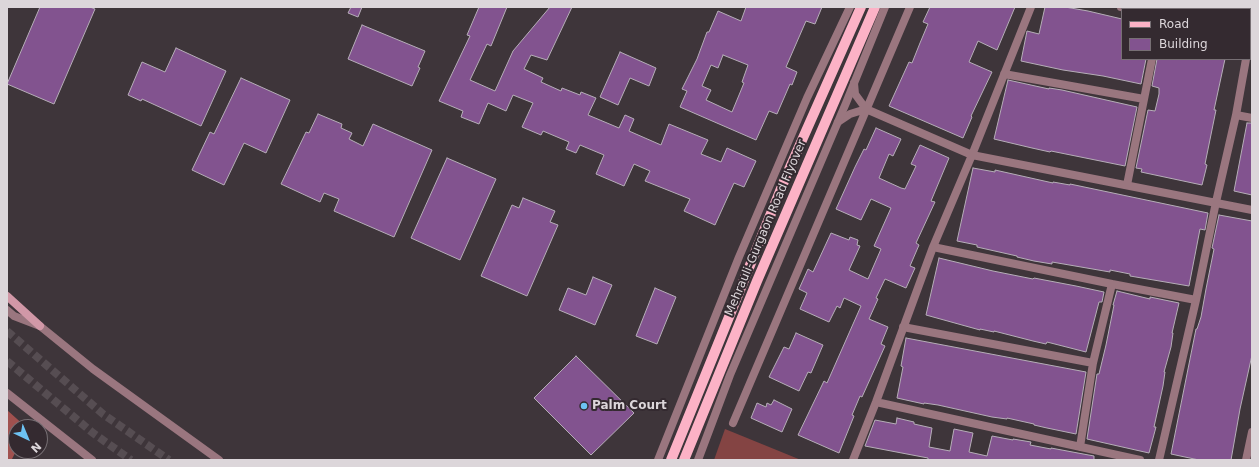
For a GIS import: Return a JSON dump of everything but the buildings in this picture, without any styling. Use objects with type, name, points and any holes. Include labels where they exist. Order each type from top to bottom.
[{"type":"main road","name":"Mehrauli-Gurgaon Road Flyover","points":[[671,460],[787,174],[861,7]]},
{"type":"main road","name":"Mehrauli-Gurgaon Road Flyover","points":[[684,460],[757,281],[875,7]]},
{"type":"main road","points":[[7,296],[40,326]]},
{"type":"street","points":[[658,460],[739,257],[807,98],[850,7]]},
{"type":"street","points":[[698,460],[730,375],[838,122],[885,7]]},
{"type":"street","points":[[733,423],[910,7]]},
{"type":"street","points":[[853,460],[933,247],[972,155],[1031,7]]},
{"type":"street","points":[[1127,185],[1152,60]]},
{"type":"street","points":[[1159,460],[1196,300],[1236,115],[1246,60]]},
{"type":"street","points":[[1004,74],[1144,99]]},
{"type":"street","points":[[854,83],[856,94],[866,109],[972,155],[1252,210]]},
{"type":"street","points":[[838,122],[850,114],[866,109]]},
{"type":"street","points":[[1236,115],[1252,118]]},
{"type":"street","points":[[933,247],[1196,300]]},
{"type":"street","points":[[1080,446],[1093,363],[1112,284]]},
{"type":"street","points":[[7,310],[14,316],[40,326],[93,369],[219,460]]},
{"type":"street","points":[[903,327],[1093,363]]},
{"type":"street","points":[[7,393],[92,460]]},
{"type":"street","points":[[876,402],[1140,460]]},
{"type":"street","points":[[1246,460],[1252,432]]},
{"type":"shaded area","points":[[7,410],[17,419],[8,419],[7,459]]},
{"type":"shaded area","points":[[725,429],[801,460],[714,460]]},
{"type":"tunnel","points":[[7,331],[103,414],[169,460]]},
{"type":"tunnel","points":[[7,361],[93,433],[131,460]]},
{"type":"place","name":"Palm Court","points":[[584,406]]}]
